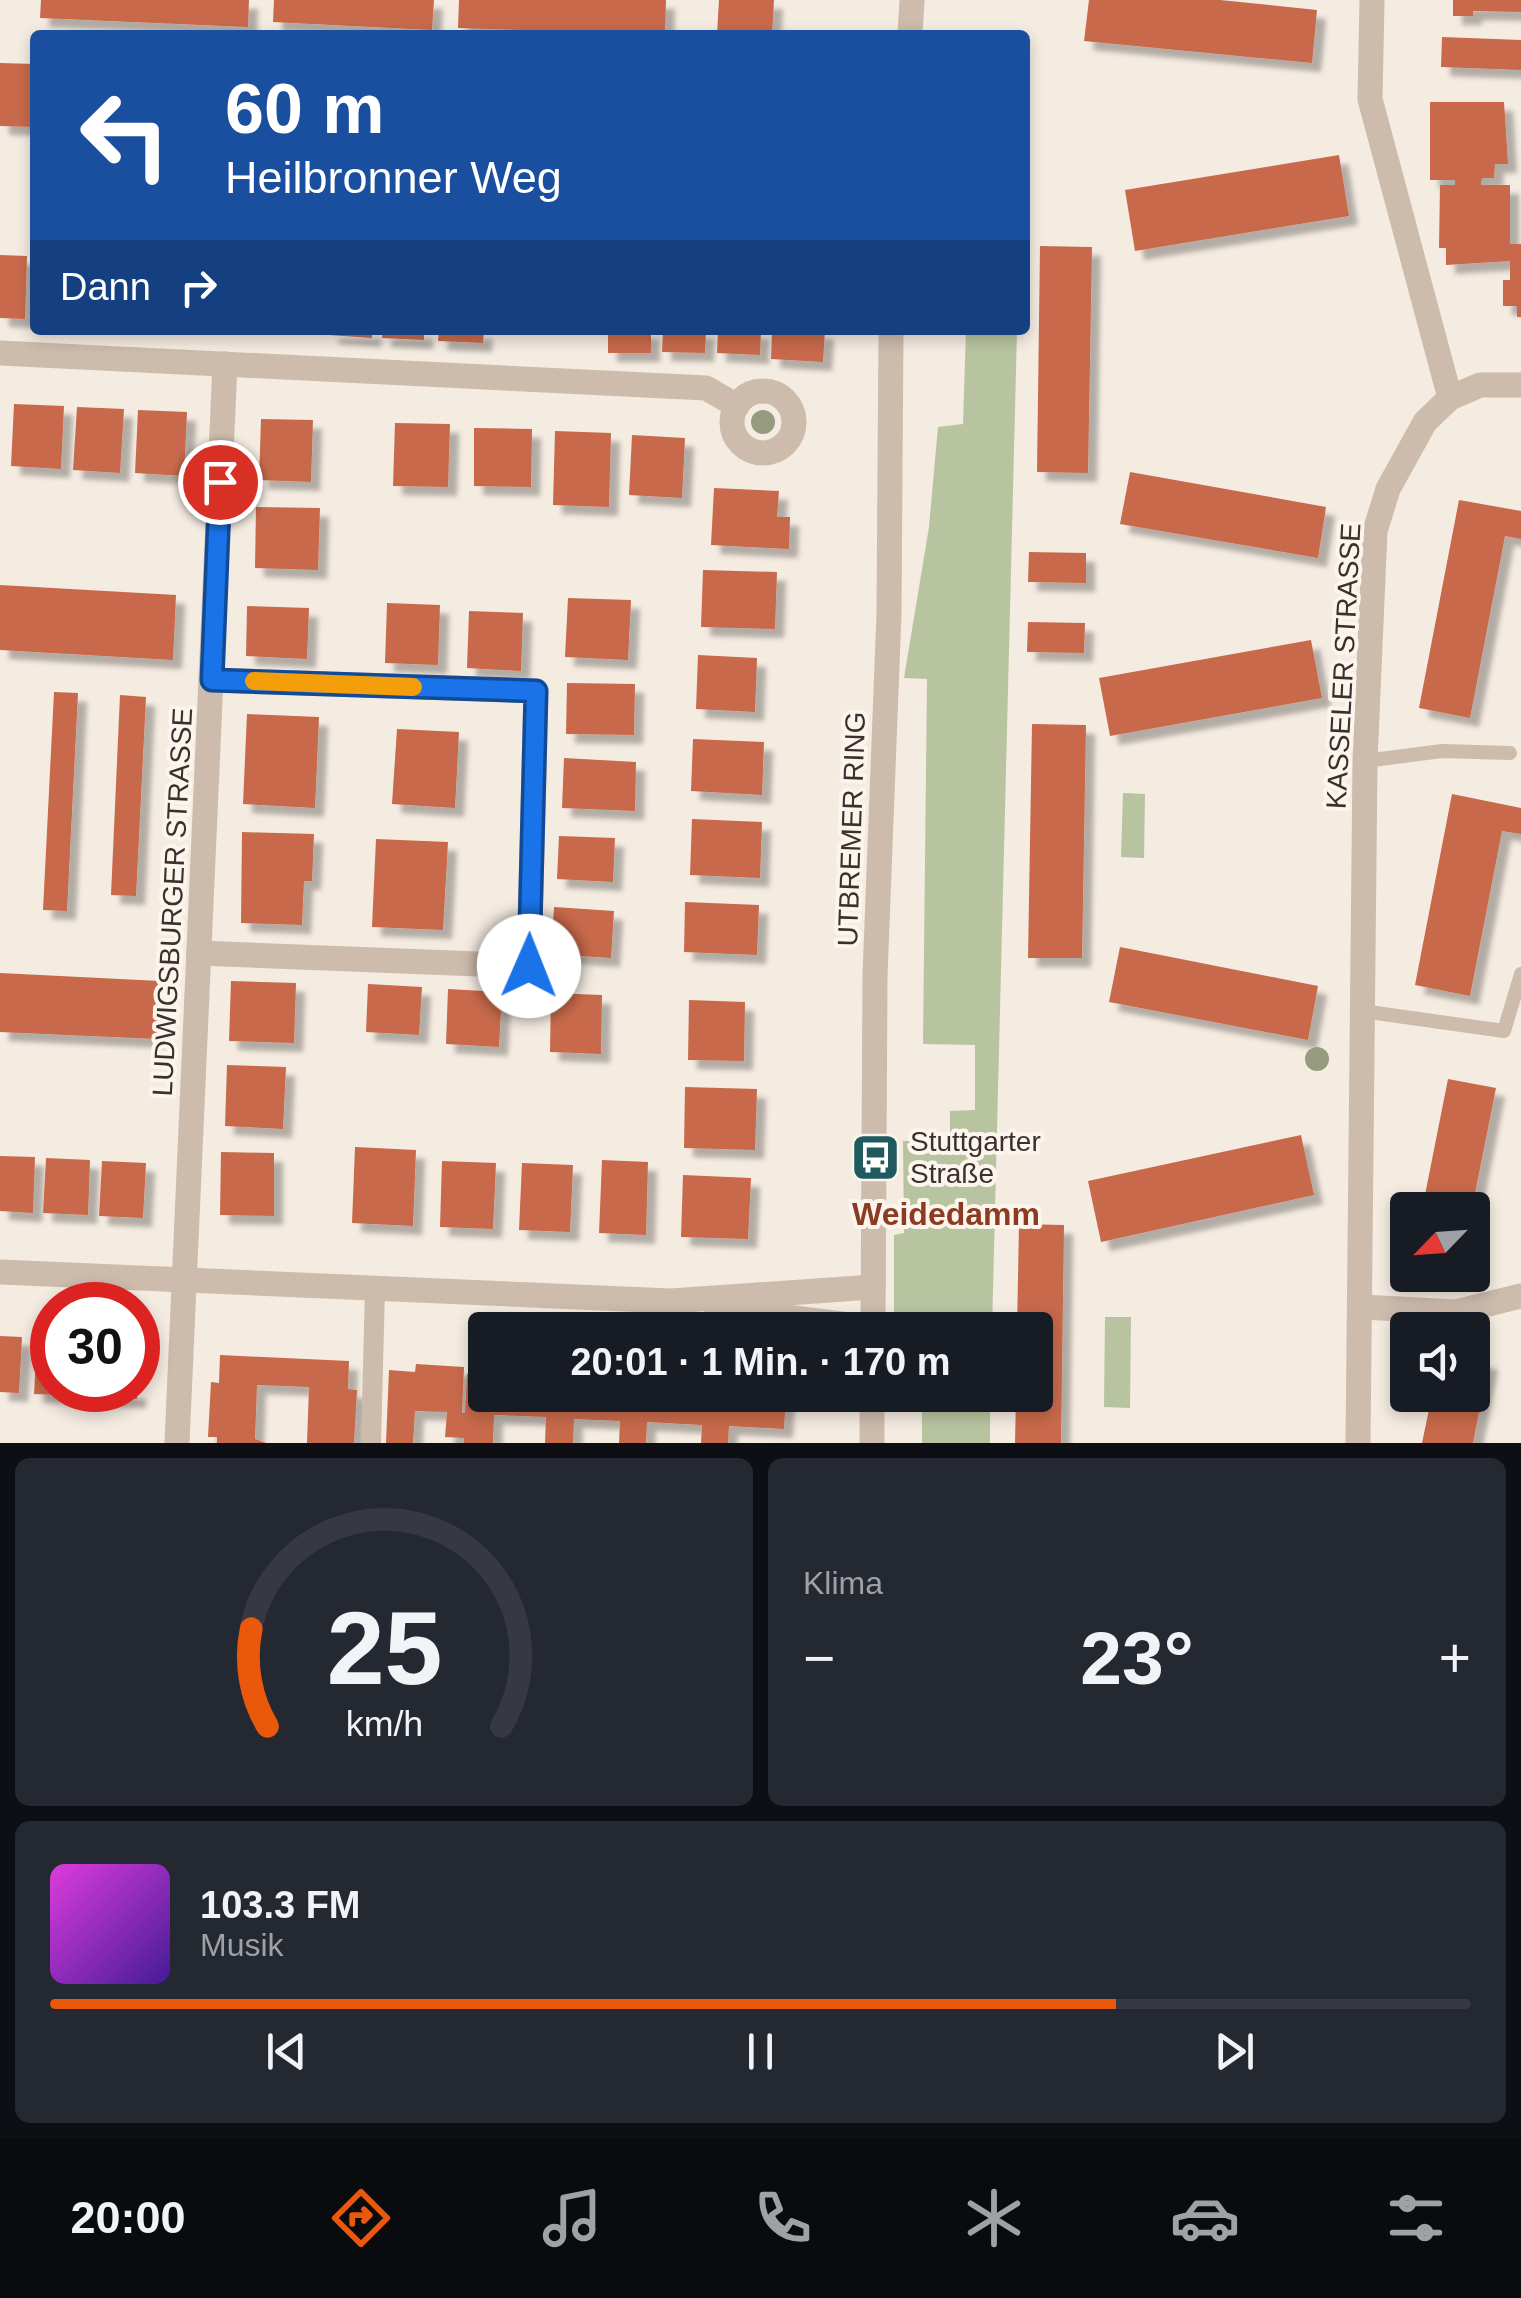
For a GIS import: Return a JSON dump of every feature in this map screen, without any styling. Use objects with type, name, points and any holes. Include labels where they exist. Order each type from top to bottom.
[{"type":"street","points":[[910,30],[912,0]]},
{"type":"street","points":[[1372,0],[1370,99],[1450,398],[1480,386],[1521,385]]},
{"type":"street","name":"UTBREMER RING","points":[[872,1312],[875,976],[889,614],[891,335]]},
{"type":"street","points":[[0,354],[706,388],[737,406]]},
{"type":"street","name":"LUDWIGSBURGER STRASSE","points":[[177,1443],[225,364]]},
{"type":"street","name":"KASSELER STRASSE","points":[[1358,1443],[1365,761],[1375,531],[1388,489],[1425,422],[1450,398]]},
{"type":"street","points":[[200,953],[529,966],[536,691],[212,680]]},
{"type":"street","points":[[0,1272],[671,1300],[873,1287]]},
{"type":"street","points":[[371,1443],[374,1289]]},
{"type":"street","points":[[1362,1307],[1456,1312],[1521,1296]]},
{"type":"street","points":[[671,1300],[754,1312]]},
{"type":"street","points":[[872,1412],[872,1443]]},
{"type":"lane","points":[[1365,761],[1442,751],[1510,753]]},
{"type":"lane","points":[[1362,1011],[1504,1032],[1521,974]]},
{"type":"green space","points":[[966,335],[1017,335],[992,1312],[894,1312],[894,1235],[904,1233],[903,1141],[950,1141],[950,1111],[975,1110],[975,1045],[923,1044],[927,679],[904,678],[929,527],[938,427],[963,424]]},
{"type":"green space","points":[[1123,793],[1145,794],[1144,858],[1121,857]]},
{"type":"green space","points":[[1105,1317],[1131,1317],[1130,1408],[1104,1407]]},
{"type":"green space","points":[[922,1412],[990,1412],[990,1443],[922,1443]]},
{"type":"building","points":[[41,0],[249,0],[248,27],[40,18]]},
{"type":"building","points":[[274,0],[434,0],[432,30],[273,22]]},
{"type":"building","points":[[459,0],[666,0],[665,30],[458,28]]},
{"type":"building","points":[[719,0],[774,0],[772,30],[717,30]]},
{"type":"building","points":[[1089,0],[1220,0],[1317,10],[1312,63],[1084,41]]},
{"type":"building","points":[[1453,0],[1521,0],[1521,12],[1473,11],[1473,16],[1453,16]]},
{"type":"building","points":[[1442,37],[1521,40],[1521,70],[1441,67]]},
{"type":"building","points":[[0,63],[30,64],[30,127],[0,126]]},
{"type":"building","points":[[1430,102],[1504,102],[1508,164],[1495,164],[1494,178],[1482,178],[1481,185],[1510,185],[1510,244],[1521,244],[1521,317],[1517,317],[1517,306],[1503,306],[1503,280],[1510,280],[1510,261],[1446,265],[1446,248],[1439,248],[1440,185],[1455,185],[1455,180],[1430,180]]},
{"type":"building","points":[[1339,155],[1349,216],[1135,251],[1125,190]]},
{"type":"building","points":[[1040,246],[1092,247],[1088,473],[1037,472]]},
{"type":"building","points":[[0,255],[27,256],[25,319],[0,318]]},
{"type":"building","points":[[329,335],[372,335],[372,338]]},
{"type":"building","points":[[382,335],[424,335],[424,340],[382,338]]},
{"type":"building","points":[[439,335],[484,335],[483,343],[438,341]]},
{"type":"building","points":[[608,335],[651,335],[651,353],[608,353]]},
{"type":"building","points":[[663,335],[706,335],[705,353],[662,352]]},
{"type":"building","points":[[718,335],[761,335],[760,355],[717,353]]},
{"type":"building","points":[[772,335],[825,335],[823,362],[771,359]]},
{"type":"building","points":[[14,404],[64,406],[61,469],[11,466]]},
{"type":"building","points":[[77,407],[124,409],[120,473],[73,470]]},
{"type":"building","points":[[138,410],[187,412],[184,476],[135,473]]},
{"type":"building","points":[[261,419],[313,420],[311,482],[259,480]]},
{"type":"building","points":[[395,423],[450,424],[448,487],[393,486]]},
{"type":"building","points":[[474,428],[532,429],[531,487],[474,486]]},
{"type":"building","points":[[555,431],[611,433],[609,507],[553,505]]},
{"type":"building","points":[[632,435],[685,438],[682,498],[629,495]]},
{"type":"building","points":[[1130,472],[1326,507],[1318,558],[1120,524]]},
{"type":"building","points":[[714,488],[779,491],[777,517],[790,517],[789,549],[711,545]]},
{"type":"building","points":[[1459,500],[1521,511],[1521,539],[1505,536],[1470,718],[1419,708]]},
{"type":"building","points":[[256,507],[320,508],[318,570],[255,568]]},
{"type":"building","points":[[1029,552],[1086,553],[1086,583],[1028,582]]},
{"type":"building","points":[[703,570],[777,572],[775,629],[701,627]]},
{"type":"building","points":[[0,585],[176,595],[173,660],[0,650]]},
{"type":"building","points":[[568,598],[631,600],[628,660],[565,657]]},
{"type":"building","points":[[387,603],[440,605],[438,665],[385,663]]},
{"type":"building","points":[[247,606],[309,608],[307,659],[246,656]]},
{"type":"building","points":[[469,611],[523,613],[521,671],[467,668]]},
{"type":"building","points":[[1028,622],[1085,623],[1084,653],[1027,652]]},
{"type":"building","points":[[1311,640],[1322,698],[1110,736],[1099,678]]},
{"type":"building","points":[[698,655],[757,658],[755,712],[696,709]]},
{"type":"building","points":[[567,683],[635,684],[634,735],[566,734]]},
{"type":"building","points":[[54,692],[78,693],[67,911],[43,910]]},
{"type":"building","points":[[120,695],[146,697],[136,896],[111,895]]},
{"type":"building","points":[[247,714],[319,717],[315,808],[243,804]]},
{"type":"building","points":[[1032,724],[1086,725],[1082,958],[1028,958]]},
{"type":"building","points":[[397,729],[459,732],[455,808],[392,804]]},
{"type":"building","points":[[693,739],[764,742],[762,795],[691,791]]},
{"type":"building","points":[[564,758],[636,762],[635,811],[562,808]]},
{"type":"building","points":[[1452,794],[1521,808],[1521,834],[1502,831],[1470,996],[1415,985]]},
{"type":"building","points":[[692,819],[762,822],[760,878],[690,875]]},
{"type":"building","points":[[242,832],[314,834],[312,881],[304,881],[302,925],[241,923]]},
{"type":"building","points":[[559,836],[615,838],[613,882],[557,879]]},
{"type":"building","points":[[376,839],[448,842],[443,930],[372,927]]},
{"type":"building","points":[[685,902],[759,905],[757,955],[684,952]]},
{"type":"building","points":[[554,907],[614,911],[611,958],[551,954]]},
{"type":"building","points":[[1120,947],[1318,986],[1308,1040],[1109,1002]]},
{"type":"building","points":[[0,973],[160,981],[157,1039],[0,1032]]},
{"type":"building","points":[[231,981],[296,983],[294,1043],[229,1041]]},
{"type":"building","points":[[368,984],[422,987],[419,1035],[366,1032]]},
{"type":"building","points":[[448,989],[502,992],[499,1047],[446,1044]]},
{"type":"building","points":[[551,993],[602,995],[601,1054],[550,1052]]},
{"type":"building","points":[[689,1000],[745,1002],[744,1061],[688,1060]]},
{"type":"building","points":[[227,1065],[286,1067],[283,1129],[225,1126]]},
{"type":"building","points":[[1448,1079],[1496,1088],[1476,1192],[1426,1192]]},
{"type":"building","points":[[685,1087],[757,1089],[755,1150],[684,1148]]},
{"type":"building","points":[[1301,1135],[1314,1195],[1101,1242],[1088,1181]]},
{"type":"building","points":[[355,1147],[416,1150],[413,1226],[352,1223]]},
{"type":"building","points":[[221,1152],[274,1153],[274,1216],[220,1215]]},
{"type":"building","points":[[0,1156],[35,1157],[33,1213],[0,1211]]},
{"type":"building","points":[[46,1158],[90,1160],[88,1215],[43,1213]]},
{"type":"building","points":[[602,1160],[648,1162],[646,1235],[599,1233]]},
{"type":"building","points":[[102,1161],[146,1163],[143,1218],[99,1216]]},
{"type":"building","points":[[442,1161],[496,1163],[493,1229],[440,1227]]},
{"type":"building","points":[[522,1163],[573,1165],[570,1232],[519,1230]]},
{"type":"building","points":[[683,1175],[751,1178],[748,1239],[681,1237]]},
{"type":"building","points":[[1019,1224],[1064,1225],[1061,1443],[1015,1443],[1016,1412],[1053,1412],[1053,1312],[1017,1312]]},
{"type":"building","points":[[0,1336],[22,1337],[19,1393],[0,1392]]},
{"type":"building","points":[[220,1355],[349,1361],[348,1389],[357,1390],[354,1443],[307,1443],[309,1387],[257,1385],[255,1439],[266,1443],[217,1443],[217,1437],[208,1437],[211,1382],[219,1383]]},
{"type":"building","points":[[416,1364],[464,1367],[462,1413],[467,1374],[468,1412],[785,1412],[784,1429],[729,1426],[728,1443],[701,1443],[702,1425],[647,1422],[646,1443],[619,1443],[620,1421],[574,1419],[573,1443],[545,1443],[546,1417],[494,1415],[493,1443],[464,1443],[464,1438],[445,1437],[447,1412],[415,1411],[413,1443],[386,1443],[389,1370],[415,1372]]},
{"type":"building","points":[[1428,1412],[1479,1412],[1473,1443],[1422,1443]]},
{"type":"slow traffic","points":[[254,681],[413,687]]},
{"type":"place","name":"Stuttgarter Straße","points":[[875,1157]]},
{"type":"district","name":"Weidedamm","points":[[946,1214]]},
{"type":"route","points":[[220,482],[212,680],[536,691],[529,966]]}]
